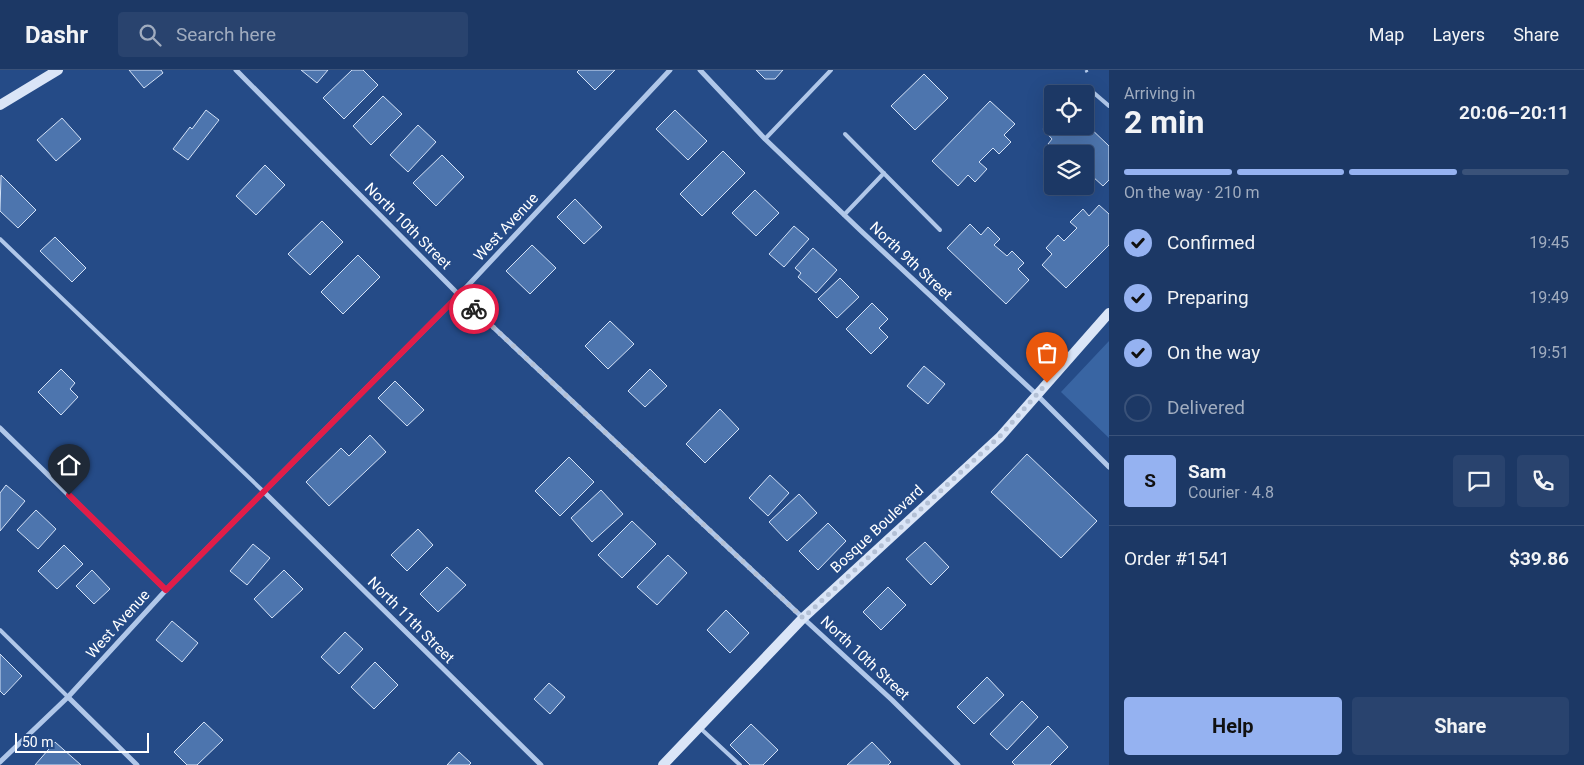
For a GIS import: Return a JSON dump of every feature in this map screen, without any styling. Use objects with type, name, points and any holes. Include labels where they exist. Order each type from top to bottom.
[{"type":"main road","points":[[0,105],[58,70]]},
{"type":"main road","name":"Bosque Boulevard","points":[[662,765],[803,618],[1000,436],[1109,314]]},
{"type":"street","name":"North 10th Street","points":[[236,70],[459,295],[892,700],[958,765]]},
{"type":"street","name":"West Avenue","points":[[0,762],[68,697],[166,590],[459,295],[670,70]]},
{"type":"street","name":"North 9th Street","points":[[700,70],[765,139],[1037,394],[1109,467]]},
{"type":"street","points":[[0,428],[166,590]]},
{"type":"street","name":"North 11th Street","points":[[264,492],[541,765]]},
{"type":"street","points":[[68,697],[137,765]]},
{"type":"lane","points":[[765,139],[831,70]]},
{"type":"lane","points":[[1094,92],[1109,106]]},
{"type":"lane","points":[[845,134],[940,230]]},
{"type":"lane","points":[[844,215],[884,173]]},
{"type":"lane","points":[[0,240],[264,492]]},
{"type":"lane","points":[[0,630],[68,697]]},
{"type":"lane","points":[[699,727],[740,765]]},
{"type":"shaded area","points":[[1109,341],[1109,438],[1061,392]]},
{"type":"building","points":[[129,70],[161,70],[163,73],[144,88]]},
{"type":"building","points":[[301,70],[328,70],[317,83]]},
{"type":"building","points":[[352,70],[363,70],[378,85],[344,119],[323,98]]},
{"type":"building","points":[[579,70],[615,70],[595,90],[577,72]]},
{"type":"building","points":[[756,70],[783,70],[775,79],[765,79]]},
{"type":"building","points":[[924,74],[948,98],[915,130],[891,106]]},
{"type":"building","points":[[383,96],[402,114],[371,145],[353,126]]},
{"type":"building","points":[[990,101],[1015,124],[1004,135],[1011,142],[999,154],[993,148],[979,162],[987,169],[975,182],[968,175],[958,186],[932,161]]},
{"type":"building","points":[[206,110],[219,120],[188,160],[173,149],[190,127],[192,129]]},
{"type":"building","points":[[675,110],[707,141],[688,160],[656,129]]},
{"type":"building","points":[[62,118],[81,139],[56,161],[37,140]]},
{"type":"building","points":[[418,125],[436,142],[408,172],[390,155]]},
{"type":"building","points":[[1094,132],[1109,146],[1109,180],[1103,186],[1094,178],[1094,145],[1049,145],[1052,139],[1048,135],[1094,135]]},
{"type":"building","points":[[723,151],[745,173],[702,216],[680,194]]},
{"type":"building","points":[[442,155],[464,177],[436,206],[413,183]]},
{"type":"building","points":[[265,165],[285,185],[256,215],[236,196]]},
{"type":"building","points":[[1,175],[36,210],[18,228],[0,211]]},
{"type":"building","points":[[755,190],[779,213],[756,236],[732,213]]},
{"type":"building","points":[[575,199],[602,227],[584,244],[557,217]]},
{"type":"building","points":[[1099,205],[1109,214],[1109,245],[1066,288],[1042,265],[1052,254],[1046,248],[1058,235],[1064,241],[1077,228],[1070,222],[1083,209],[1089,216]]},
{"type":"building","points":[[322,221],[343,242],[310,275],[288,254]]},
{"type":"building","points":[[970,224],[981,235],[988,227],[1000,239],[994,245],[1007,256],[1012,251],[1024,263],[1018,269],[1029,280],[1006,304],[947,248]]},
{"type":"building","points":[[794,226],[809,239],[784,267],[769,254]]},
{"type":"building","points":[[55,237],[86,268],[72,282],[40,251]]},
{"type":"building","points":[[532,245],[556,268],[530,294],[506,271]]},
{"type":"building","points":[[813,248],[837,270],[816,293],[798,277],[801,273],[795,268]]},
{"type":"building","points":[[358,255],[380,277],[343,314],[321,292]]},
{"type":"building","points":[[840,278],[859,297],[837,318],[818,299]]},
{"type":"building","points":[[872,303],[888,319],[879,328],[888,337],[871,354],[846,329]]},
{"type":"building","points":[[610,321],[634,344],[608,369],[585,346]]},
{"type":"building","points":[[924,366],[945,384],[928,404],[907,386]]},
{"type":"building","points":[[61,369],[75,383],[70,389],[78,397],[61,415],[38,392]]},
{"type":"building","points":[[650,369],[667,386],[645,407],[628,391]]},
{"type":"building","points":[[395,381],[424,410],[407,426],[378,398]]},
{"type":"building","points":[[720,409],[739,429],[705,463],[686,444]]},
{"type":"building","points":[[370,435],[386,452],[329,506],[306,482],[341,448],[349,456]]},
{"type":"building","points":[[1027,454],[1097,521],[1061,558],[991,492]]},
{"type":"building","points":[[569,457],[594,482],[560,516],[535,491]]},
{"type":"building","points":[[770,475],[789,493],[768,516],[749,498]]},
{"type":"building","points":[[6,485],[25,501],[0,531],[0,493]]},
{"type":"building","points":[[601,490],[623,514],[592,542],[571,518]]},
{"type":"building","points":[[799,494],[817,513],[787,541],[769,522]]},
{"type":"building","points":[[36,510],[56,529],[38,549],[17,530]]},
{"type":"building","points":[[632,521],[656,544],[622,578],[598,555]]},
{"type":"building","points":[[828,523],[846,541],[818,570],[799,551]]},
{"type":"building","points":[[418,529],[433,545],[407,571],[391,555]]},
{"type":"building","points":[[925,542],[949,567],[931,585],[906,559]]},
{"type":"building","points":[[253,544],[270,558],[247,585],[230,571]]},
{"type":"building","points":[[64,545],[83,564],[57,589],[38,571]]},
{"type":"building","points":[[668,555],[687,573],[657,605],[637,587]]},
{"type":"building","points":[[447,567],[466,585],[438,612],[420,594]]},
{"type":"building","points":[[92,570],[110,589],[94,604],[76,586]]},
{"type":"building","points":[[284,570],[303,589],[272,618],[254,599]]},
{"type":"building","points":[[888,587],[906,605],[881,630],[863,612]]},
{"type":"building","points":[[726,610],[749,633],[730,653],[707,630]]},
{"type":"building","points":[[172,621],[198,643],[182,662],[156,640]]},
{"type":"building","points":[[345,632],[363,649],[339,674],[321,657]]},
{"type":"building","points":[[0,654],[22,676],[4,695],[0,691]]},
{"type":"building","points":[[375,662],[398,685],[374,709],[351,687]]},
{"type":"building","points":[[987,677],[1004,695],[974,724],[957,707]]},
{"type":"building","points":[[549,683],[565,697],[550,714],[534,699]]},
{"type":"building","points":[[1022,701],[1038,717],[1007,750],[990,734]]},
{"type":"building","points":[[204,722],[223,740],[197,765],[187,765],[174,752]]},
{"type":"building","points":[[751,724],[778,750],[763,765],[750,765],[730,745]]},
{"type":"building","points":[[1048,726],[1068,747],[1050,765],[1015,765],[1012,762]]},
{"type":"building","points":[[55,742],[81,765],[35,765]]},
{"type":"building","points":[[872,742],[891,762],[888,765],[847,765]]},
{"type":"building","points":[[459,752],[471,763],[469,765],[447,765]]},
{"type":"way so far","points":[[474,309],[803,618],[1000,436],[1047,383]]},
{"type":"route","points":[[69,495],[166,590],[459,295],[474,309]]}]
